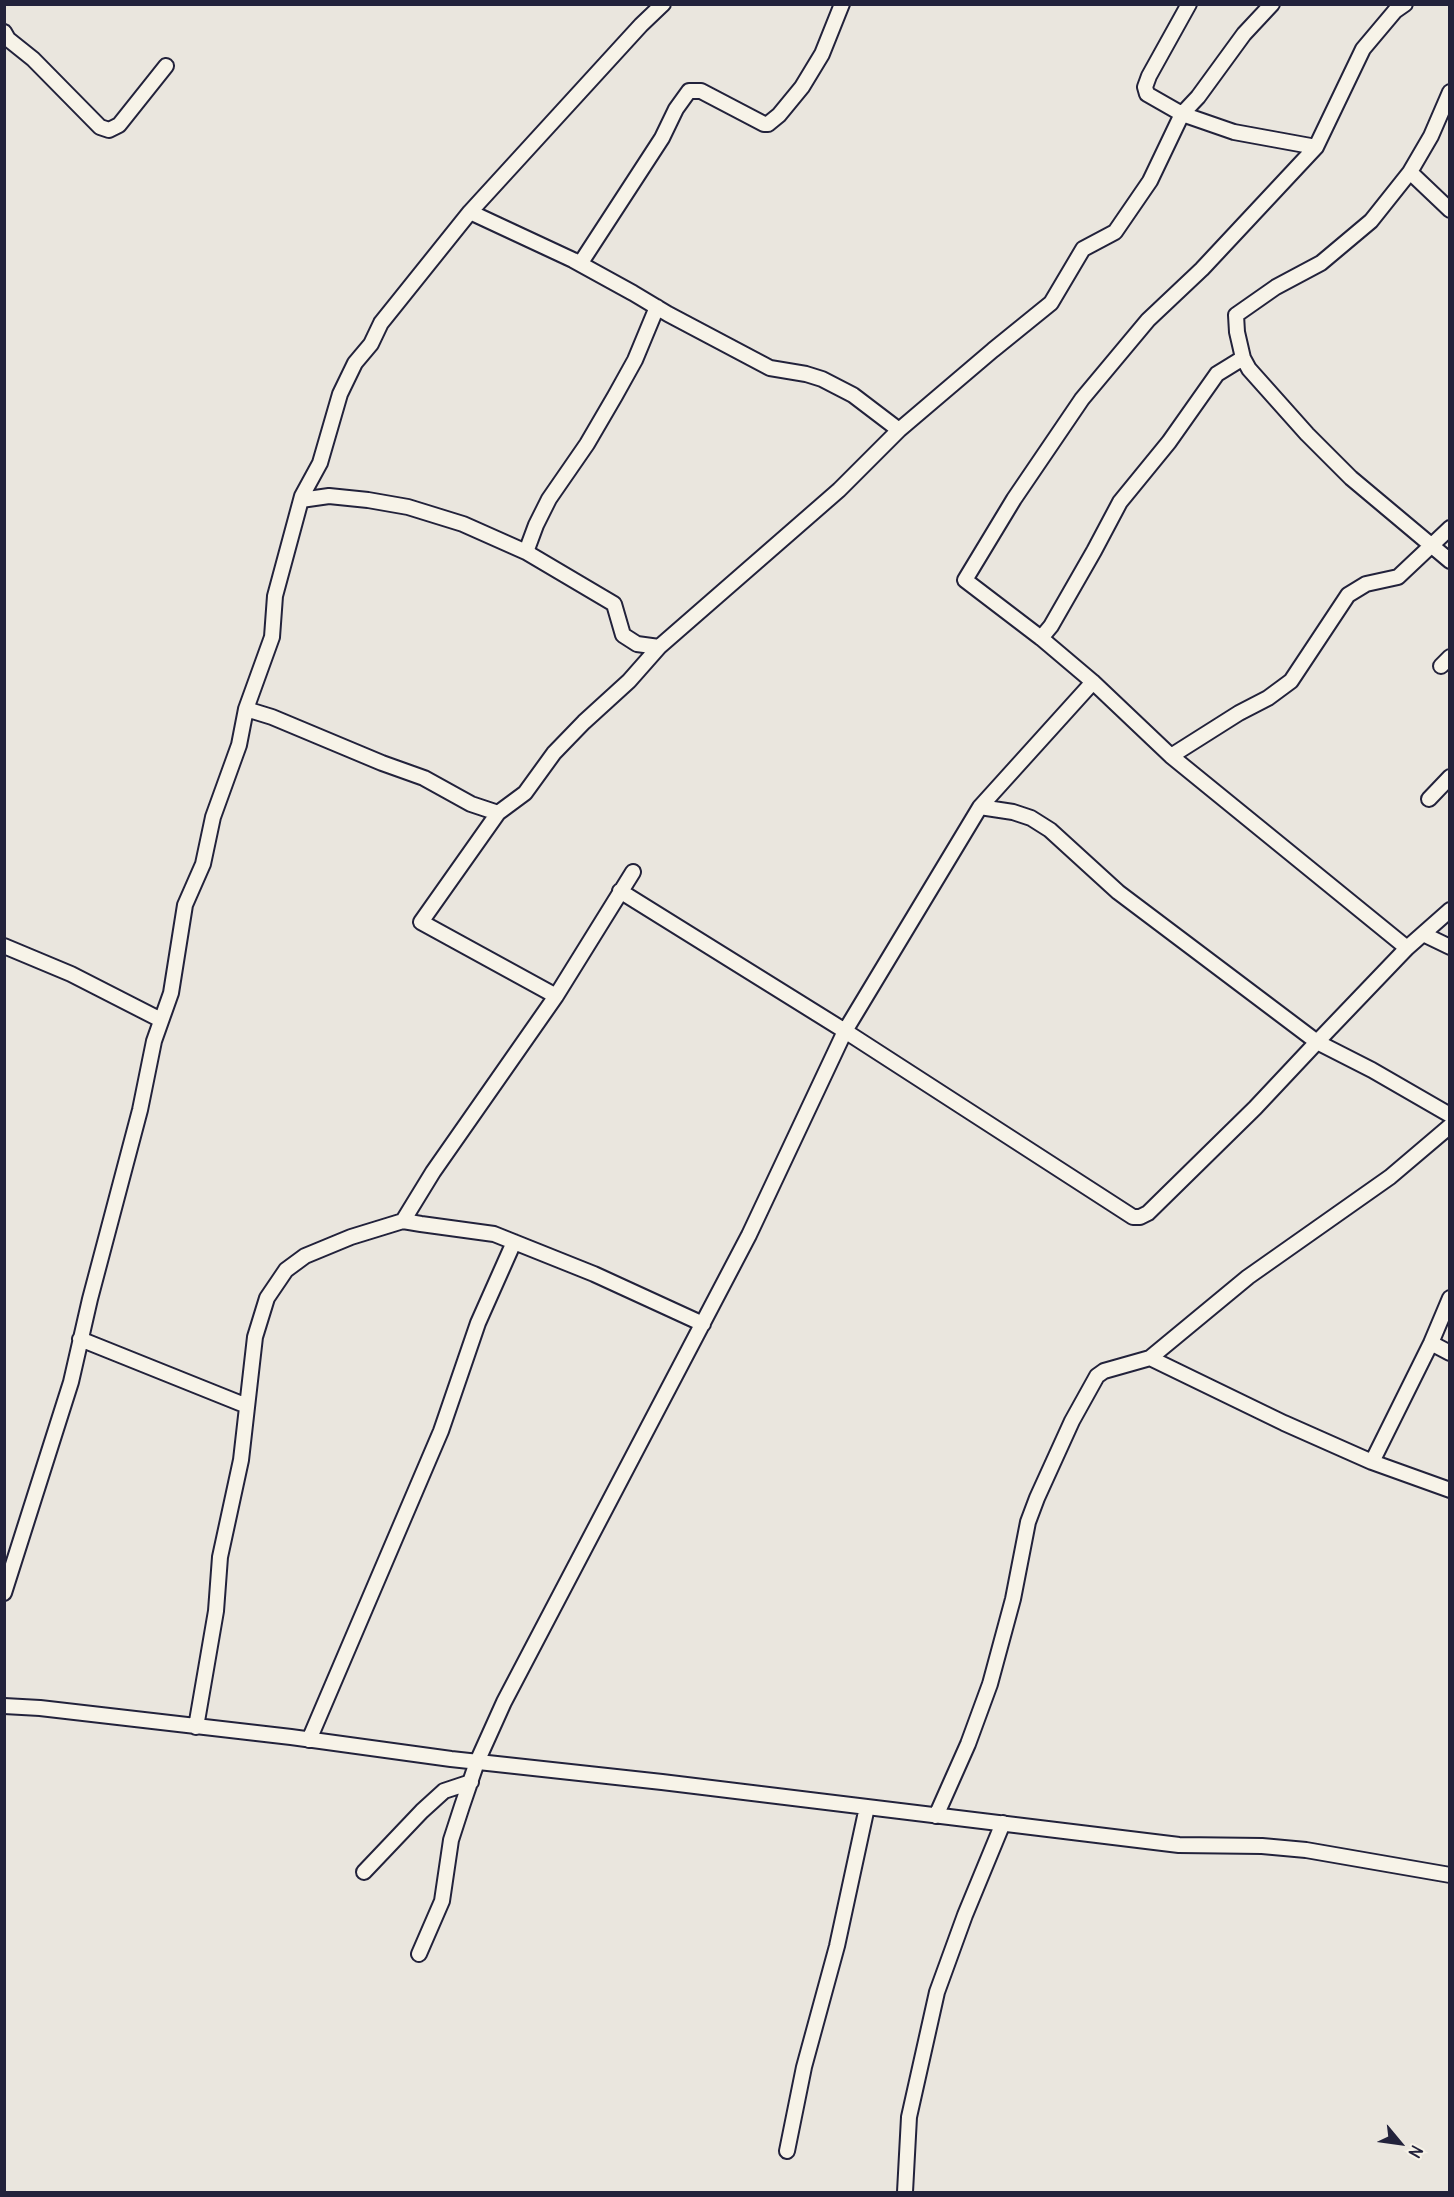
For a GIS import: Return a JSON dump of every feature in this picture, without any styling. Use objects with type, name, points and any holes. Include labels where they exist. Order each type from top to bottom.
[{"type":"street","points":[[4,1593],[71,1382],[161,1020],[171,993],[185,905],[203,864],[213,817],[239,745],[246,709],[272,637],[275,596],[301,500],[320,463],[340,394],[355,363],[371,344],[381,323],[470,212],[641,25],[663,4]]},
{"type":"street","points":[[580,264],[662,138],[676,109],[689,92],[701,91],[768,124],[779,115],[802,87],[822,54],[842,4]]},
{"type":"street","points":[[1189,4],[1149,76],[1145,87],[1148,94],[1182,114],[1234,132],[1316,147]]},
{"type":"street","points":[[556,996],[421,922],[498,813],[525,793],[554,753],[629,681],[659,647],[776,547],[899,430],[1051,303],[1083,249],[1115,232],[1150,181],[1182,114],[1198,97],[1244,34],[1272,4]]},
{"type":"street","points":[[1405,4],[1395,11],[1363,49],[1316,147],[1202,269],[1148,320],[1082,399],[1014,500],[965,580],[1041,638],[1093,682],[1171,756],[1407,948]]},
{"type":"street","points":[[4,32],[8,39],[33,59],[100,127],[109,130],[119,125],[166,66]]},
{"type":"street","points":[[1449,92],[1431,136],[1410,172],[1371,221],[1321,263],[1276,287],[1236,315],[1237,332],[1249,369],[1351,478],[1449,561]]},
{"type":"street","points":[[1410,172],[1449,210]]},
{"type":"street","points":[[470,212],[580,264],[770,368],[822,379],[854,395],[899,430]]},
{"type":"street","points":[[526,552],[549,499],[586,444],[635,360],[657,307]]},
{"type":"street","points":[[1041,638],[1094,551],[1120,501],[1169,442],[1217,374],[1244,358]]},
{"type":"street","points":[[301,500],[329,496],[368,500],[408,507],[464,524],[526,552],[614,604],[622,635],[637,644],[659,647]]},
{"type":"street","points":[[1171,756],[1239,713],[1268,698],[1291,681],[1348,595],[1366,584],[1398,577],[1449,528]]},
{"type":"street","points":[[419,1954],[442,1901],[451,1840],[477,1762],[520,1669],[612,1500],[659,1404],[749,1235],[803,1116],[845,1031],[980,807],[1093,682]]},
{"type":"street","points":[[246,709],[272,717],[424,778],[471,804],[498,813]]},
{"type":"street","points":[[1429,799],[1449,777]]},
{"type":"street","points":[[980,807],[1013,812],[1031,818],[1050,830],[1118,892],[1317,1042],[1372,1070],[1449,1115]]},
{"type":"street","points":[[403,1221],[433,1172],[556,996],[633,872]]},
{"type":"street","points":[[621,891],[845,1031],[1133,1217],[1140,1218],[1148,1213],[1255,1108],[1407,948],[1449,910]]},
{"type":"street","points":[[1424,934],[1449,948]]},
{"type":"street","points":[[4,946],[71,974],[161,1020]]},
{"type":"street","points":[[936,1816],[980,1714],[1013,1599],[1028,1521],[1036,1498],[1097,1376],[1104,1371],[1150,1358],[1248,1277],[1390,1177],[1449,1126]]},
{"type":"street","points":[[196,1727],[216,1611],[220,1557],[241,1460],[255,1337],[267,1298],[286,1270],[305,1256],[333,1244],[403,1221],[494,1234],[594,1274],[703,1324]]},
{"type":"street","points":[[309,1740],[441,1431],[478,1323],[514,1242]]},
{"type":"street","points":[[1372,1462],[1431,1343],[1449,1298]]},
{"type":"street","points":[[80,1339],[247,1406]]},
{"type":"street","points":[[1431,1343],[1449,1353]]},
{"type":"street","points":[[1150,1358],[1284,1423],[1372,1462],[1449,1490]]},
{"type":"street","points":[[4,1706],[40,1708],[1179,1845],[1262,1846],[1306,1850],[1449,1875]]},
{"type":"street","points":[[364,1872],[444,1791],[471,1782]]},
{"type":"street","points":[[787,2151],[804,2067],[837,1946],[867,1808]]},
{"type":"street","points":[[904,2193],[909,2153],[909,2117],[937,1992],[965,1914],[1003,1823]]}]
